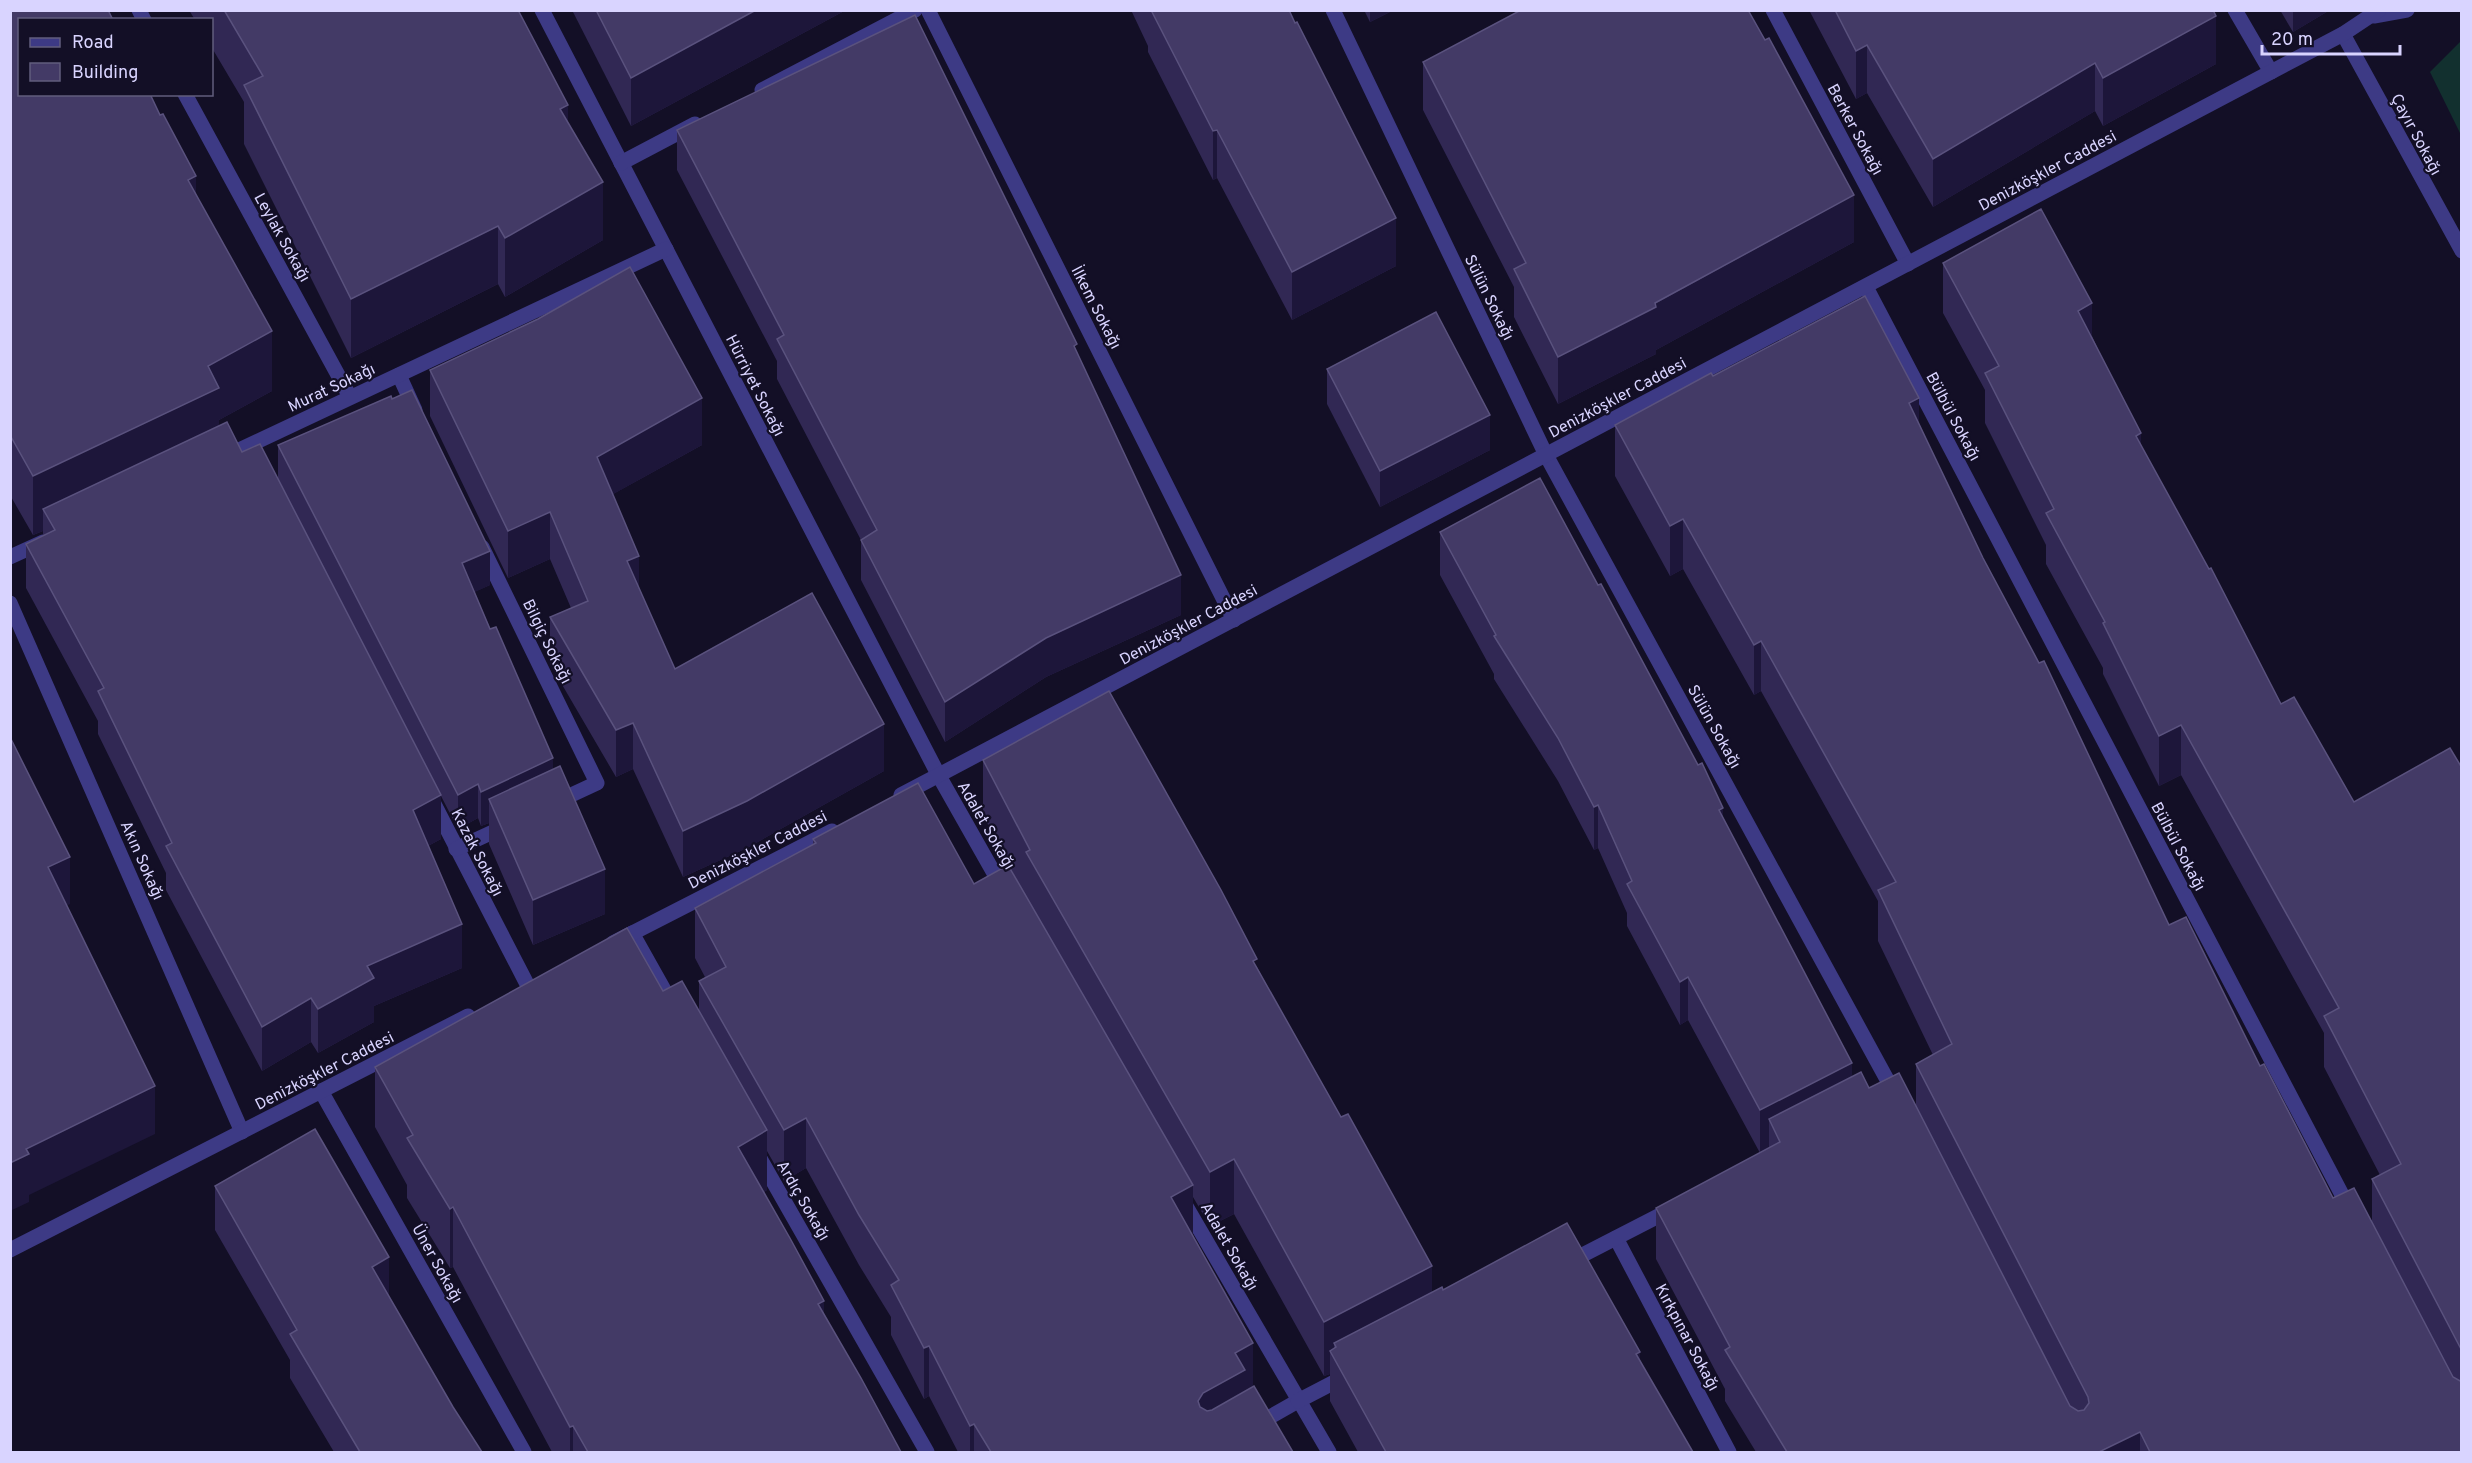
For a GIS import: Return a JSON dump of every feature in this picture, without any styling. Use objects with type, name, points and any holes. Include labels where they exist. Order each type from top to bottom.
[{"type":"street","name":"Hürriyet Sokağı","points":[[542,10],[939,776]]},
{"type":"street","points":[[747,98],[915,10]]},
{"type":"street","name":"İlkem Sokağı","points":[[928,10],[1234,620]]},
{"type":"street","name":"Sülün Sokağı","points":[[1333,10],[1546,455],[1890,1096],[1906,1115]]},
{"type":"street","name":"Berker Sokağı","points":[[1773,10],[1908,264]]},
{"type":"street","points":[[2235,10],[2271,72]]},
{"type":"street","name":"Denizköşkler Caddesi","points":[[886,803],[1866,287],[2343,34],[2377,13],[2407,10]]},
{"type":"street","name":"Çayır Sokağı","points":[[2343,34],[2462,251]]},
{"type":"street","name":"Leylak Sokağı","points":[[186,96],[350,398]]},
{"type":"street","points":[[621,163],[705,119]]},
{"type":"street","name":"Murat Sokağı","points":[[206,466],[251,451],[350,398],[666,249]]},
{"type":"street","name":"Bülbül Sokağı","points":[[1866,287],[2356,1221]]},
{"type":"street","points":[[399,375],[425,429]]},
{"type":"street","name":"Bilgiç Sokağı","points":[[477,536],[597,783],[543,808]]},
{"type":"street","points":[[10,557],[54,537]]},
{"type":"street","name":"Akın Sokağı","points":[[10,603],[242,1132]]},
{"type":"street","name":"Adalet Sokağı","points":[[939,776],[1009,899]]},
{"type":"street","name":"Kazak Sokağı","points":[[424,785],[528,986]]},
{"type":"street","points":[[456,849],[521,818]]},
{"type":"street","name":"Denizköşkler Caddesi","points":[[600,949],[843,825]]},
{"type":"street","points":[[632,933],[679,1016]]},
{"type":"street","name":"Denizköşkler Caddesi","points":[[10,1250],[486,1007]]},
{"type":"street","name":"Üner Sokağı","points":[[321,1091],[524,1452]]},
{"type":"street","name":"Ardıç Sokağı","points":[[750,1141],[927,1452]]},
{"type":"street","name":"Adalet Sokağı","points":[[1174,1186],[1329,1452]]},
{"type":"street","points":[[1552,1270],[1688,1200]]},
{"type":"street","name":"Kırkpınar Sokağı","points":[[1616,1238],[1729,1452]]},
{"type":"street","points":[[1238,1435],[1362,1368]]},
{"type":"green space","points":[[2461,41],[2461,135],[2430,72]]},
{"type":"building","points":[[10,10],[108,10],[112,18],[18,18],[18,96],[151,96],[196,176],[188,180],[272,331],[208,366],[219,388],[33,476],[10,435]]},
{"type":"building","points":[[224,10],[518,10],[568,105],[560,109],[603,182],[505,238],[498,226],[351,299],[244,85],[263,76]]},
{"type":"building","points":[[596,10],[756,10],[631,78]]},
{"type":"building","points":[[1151,10],[1289,10],[1396,218],[1292,272],[1217,130],[1213,131]]},
{"type":"building","points":[[1521,10],[1748,10],[1765,40],[1769,38],[1854,195],[1655,303],[1656,307],[1558,357],[1514,269],[1526,263],[1423,62]]},
{"type":"building","points":[[1835,10],[2213,10],[2216,16],[2103,78],[2095,63],[1933,159],[1867,45],[1856,51]]},
{"type":"building","points":[[915,15],[1077,344],[1074,346],[1181,575],[1046,638],[945,702],[861,540],[877,530],[777,339],[784,335],[677,130]]},
{"type":"building","points":[[2041,209],[2092,303],[2078,311],[2141,433],[2136,436],[2209,569],[2211,568],[2281,704],[2294,697],[2354,802],[2450,748],[2462,768],[2462,1351],[2372,1179],[2401,1164],[2324,1016],[2339,1008],[2181,725],[2159,736],[2103,623],[2105,622],[2046,513],[2054,509],[1985,373],[1999,366],[1943,263]]},
{"type":"building","points":[[630,267],[702,398],[597,457],[639,556],[627,561],[675,669],[812,593],[884,724],[747,801],[683,831],[633,723],[616,730],[550,617],[588,601],[550,512],[508,531],[430,370],[538,319]]},
{"type":"building","points":[[1865,296],[1919,398],[1909,403],[1983,558],[2039,663],[2044,661],[2169,925],[2186,917],[2260,1066],[2264,1064],[2333,1198],[2354,1188],[2453,1377],[2462,1382],[2462,1452],[2150,1452],[2140,1432],[2099,1452],[1787,1452],[1725,1350],[1730,1347],[1656,1208],[1780,1142],[1769,1119],[1861,1072],[1869,1088],[1899,1073],[2070,1406],[2078,1411],[2084,1410],[2089,1403],[2088,1397],[1916,1064],[1952,1044],[1878,890],[1896,882],[1761,641],[1754,645],[1683,519],[1670,526],[1615,425],[1711,373],[1713,376]]},
{"type":"building","points":[[1436,312],[1490,415],[1380,471],[1327,369]]},
{"type":"building","points":[[412,390],[490,551],[462,563],[490,629],[496,627],[553,758],[481,792],[478,784],[458,795],[278,445],[391,396],[392,399]]},
{"type":"building","points":[[227,422],[242,452],[260,444],[441,795],[413,810],[462,924],[367,966],[374,978],[318,1009],[311,998],[262,1027],[166,846],[172,843],[98,691],[104,688],[26,544],[55,530],[43,509]]},
{"type":"building","points":[[1540,478],[1598,585],[1601,584],[1698,765],[1702,763],[1723,808],[1719,810],[1852,1063],[1760,1110],[1688,977],[1680,982],[1627,884],[1632,881],[1598,805],[1594,807],[1558,738],[1494,636],[1496,635],[1440,532]]},
{"type":"building","points":[[1109,691],[1221,890],[1257,959],[1253,961],[1341,1117],[1348,1114],[1432,1266],[1324,1322],[1234,1159],[1210,1172],[1026,852],[1030,850],[983,760]]},
{"type":"building","points":[[10,737],[70,857],[48,867],[155,1086],[26,1149],[29,1154],[10,1163]]},
{"type":"building","points":[[560,766],[605,869],[533,900],[489,799]]},
{"type":"building","points":[[918,783],[974,884],[1008,865],[1193,1185],[1171,1197],[1253,1343],[1235,1353],[1245,1370],[1203,1393],[1198,1401],[1200,1407],[1207,1411],[1212,1410],[1254,1386],[1293,1452],[991,1452],[974,1424],[970,1426],[929,1346],[924,1348],[891,1285],[899,1280],[859,1215],[806,1118],[784,1130],[699,981],[726,967],[695,908],[816,843],[813,839]]},
{"type":"building","points":[[627,928],[663,991],[682,981],[767,1130],[738,1147],[824,1301],[818,1304],[901,1452],[588,1452],[573,1426],[570,1427],[453,1207],[450,1209],[407,1138],[413,1135],[375,1067]]},
{"type":"building","points":[[315,1129],[389,1257],[372,1267],[453,1407],[482,1452],[360,1452],[290,1334],[297,1330],[215,1186]]},
{"type":"building","points":[[1567,1223],[1640,1352],[1636,1354],[1693,1452],[1386,1452],[1330,1351],[1336,1347],[1334,1343],[1442,1287],[1443,1290]]}]
